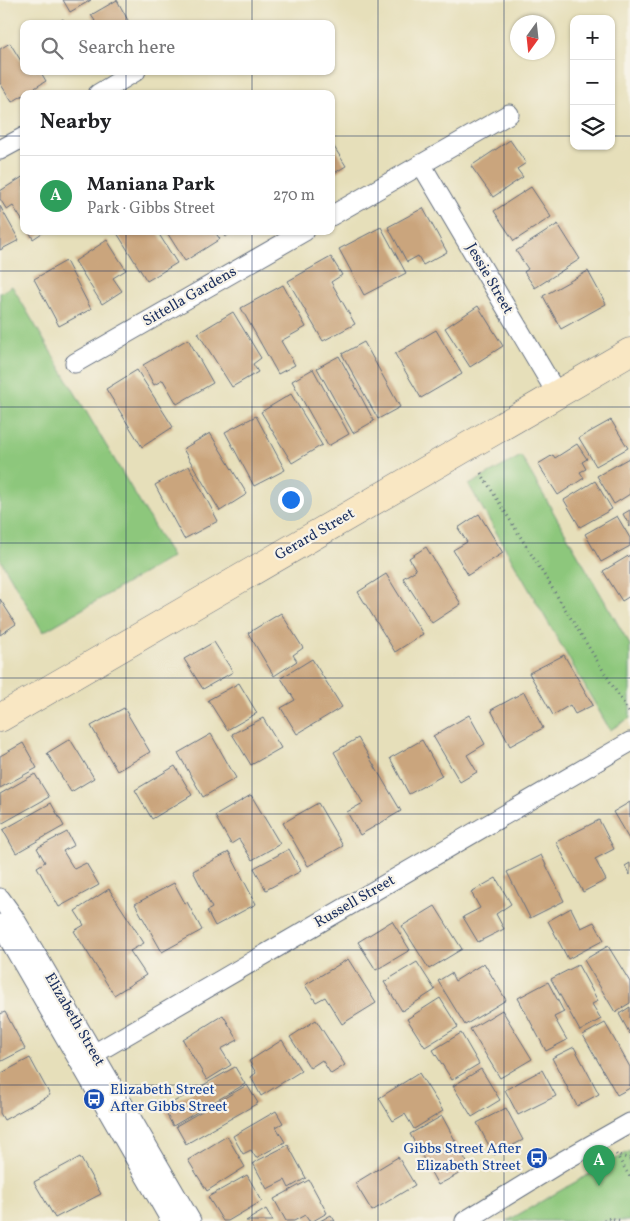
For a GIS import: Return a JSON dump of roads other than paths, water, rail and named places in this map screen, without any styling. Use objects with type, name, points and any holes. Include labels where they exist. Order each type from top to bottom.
[{"type":"street","points":[[105,90],[129,75]]},
{"type":"street","points":[[335,214],[509,114]]},
{"type":"street","points":[[0,150],[20,139]]},
{"type":"street","name":"Jessie Street","points":[[422,164],[557,394]]},
{"type":"street","name":"Sittella Gardens","points":[[75,363],[298,235]]},
{"type":"street","name":"Gerard Street","points":[[0,718],[630,352]]},
{"type":"street","name":"Russell Street","points":[[87,1058],[630,742]]},
{"type":"street","name":"Elizabeth Street","points":[[0,898],[13,916],[171,1221]]},
{"type":"street","name":"Elizabeth Street","points":[[0,924],[192,1221]]},
{"type":"street","points":[[465,1221],[563,1161],[630,1123]]},
{"type":"place","name":"Elizabeth Street After Gibbs Street","points":[[94,1099]]},
{"type":"place","name":"Gibbs Street After Elizabeth Street","points":[[537,1158]]},
{"type":"place","name":"Maniana Park","points":[[599,1186]]}]
